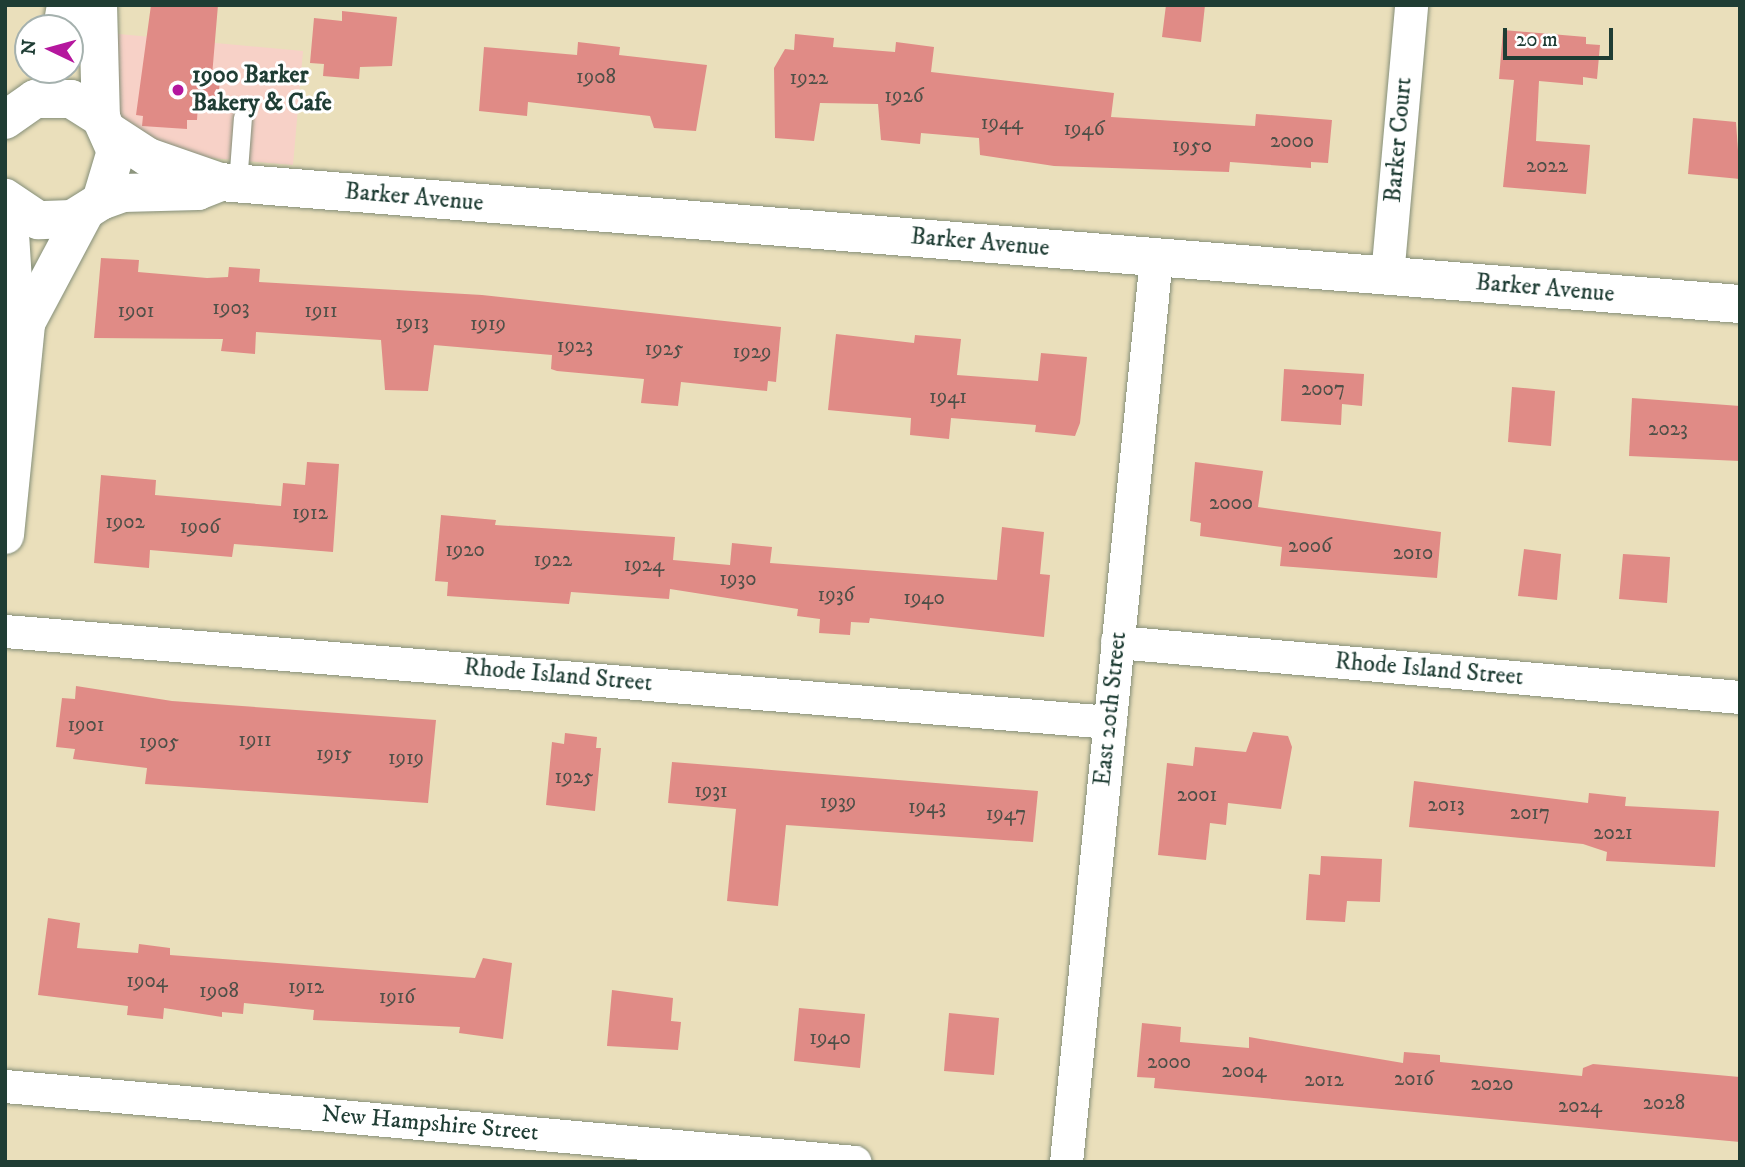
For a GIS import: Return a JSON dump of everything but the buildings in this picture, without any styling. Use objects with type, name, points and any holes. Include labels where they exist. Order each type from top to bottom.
[{"type":"street","points":[[5,535],[26,323],[116,169],[106,125],[98,5]]},
{"type":"street","name":"Barker Court","points":[[1387,276],[1411,5]]},
{"type":"street","points":[[9,116],[36,84]]},
{"type":"street","name":"Barker Avenue","points":[[9,116],[52,96],[71,99],[148,157],[229,183],[1740,304]]},
{"type":"street","name":"Barker Avenue","points":[[7,200],[38,220],[93,207],[123,192],[198,191],[229,183]]},
{"type":"street","points":[[7,200],[14,297],[26,323]]},
{"type":"street","name":"East 20th Street","points":[[1066,1162],[1156,257]]},
{"type":"street","name":"Rhode Island Street","points":[[5,631],[1110,722]]},
{"type":"street","name":"Rhode Island Street","points":[[1117,642],[1740,697]]},
{"type":"street","name":"New Hampshire Street","points":[[5,1086],[855,1162]]},
{"type":"lane","points":[[229,183],[243,118]]},
{"type":"shaded area","points":[[108,33],[303,51],[293,165],[187,156],[132,132],[117,110]]},
{"type":"place","name":"1900 Barker Bakery & Cafe","points":[[178,90]]}]
